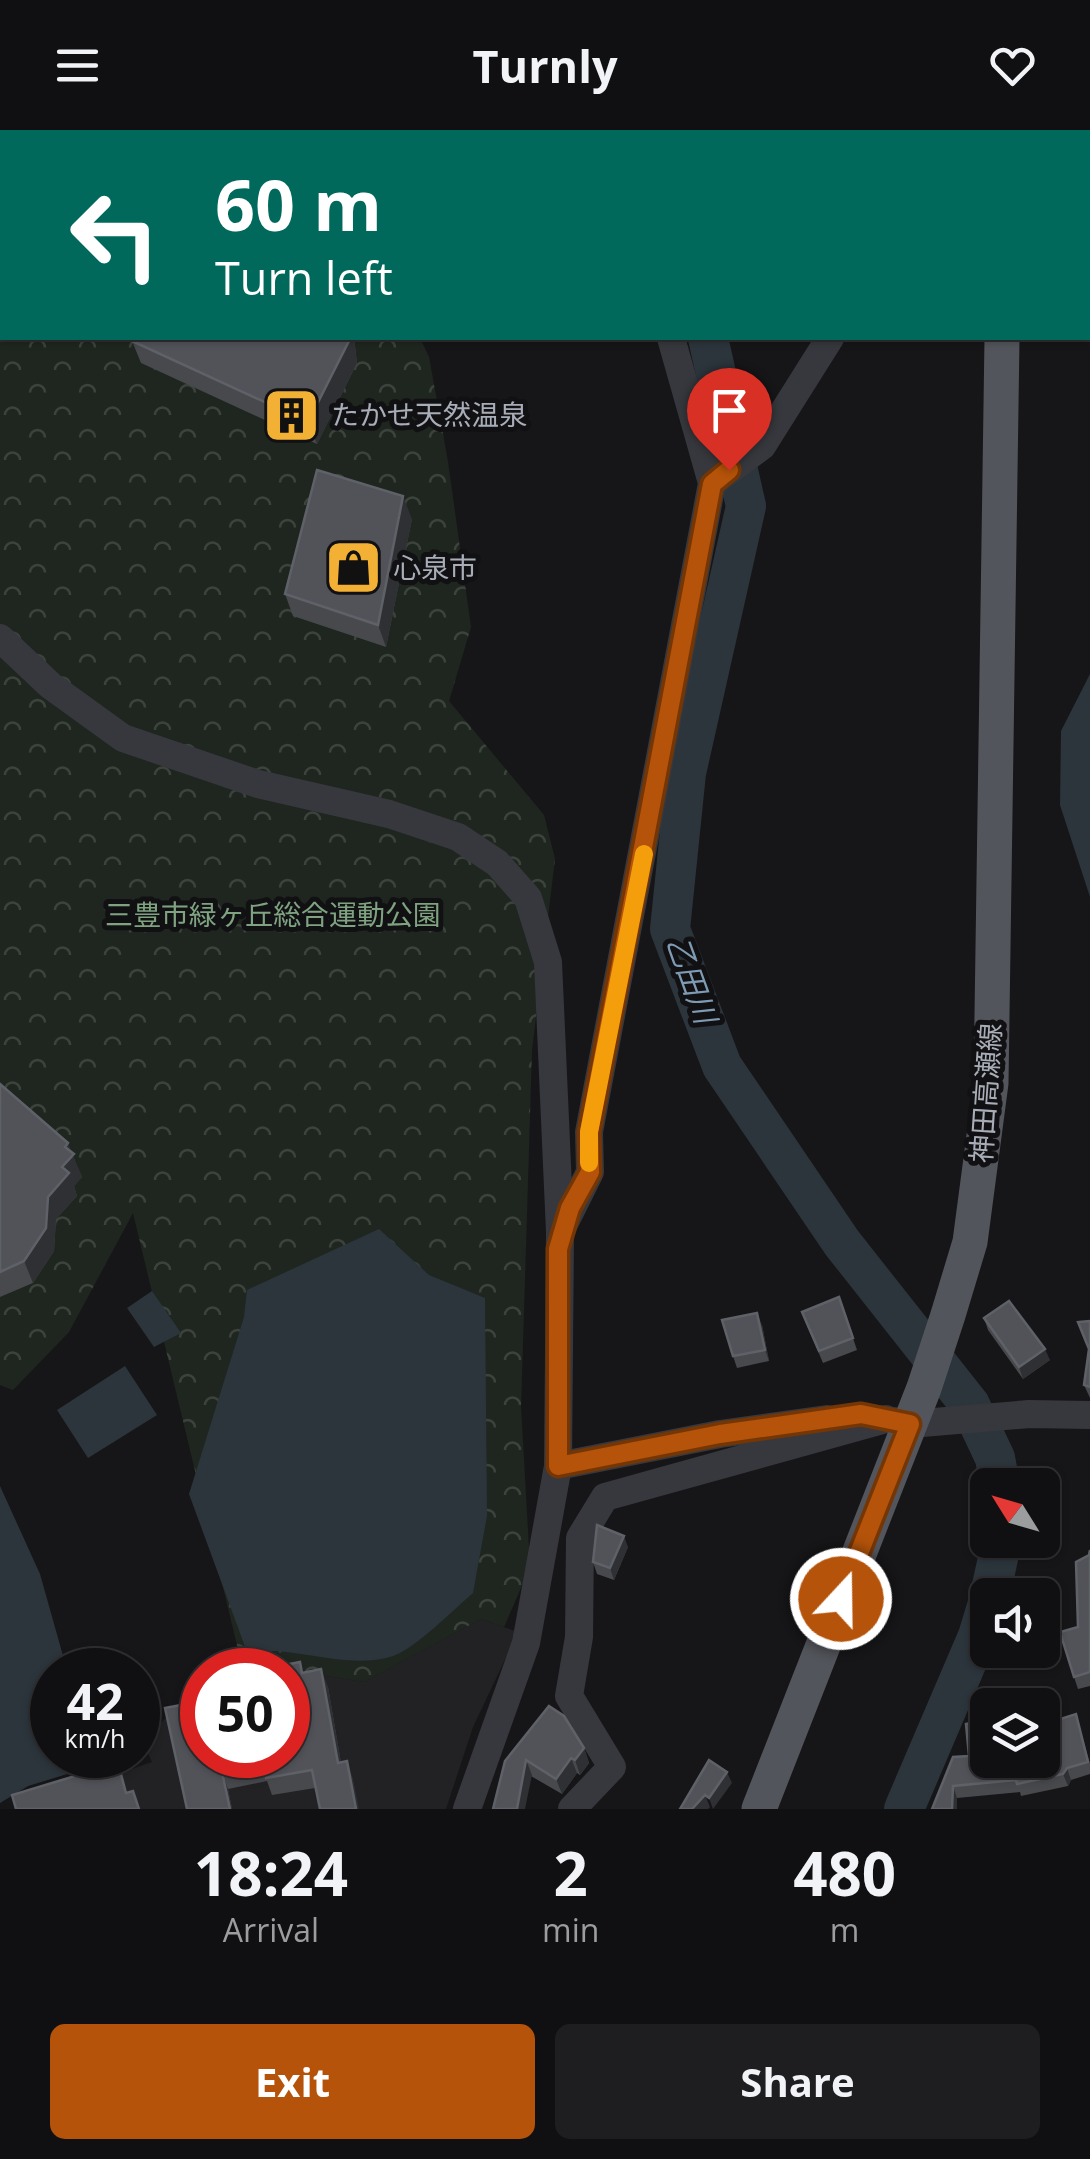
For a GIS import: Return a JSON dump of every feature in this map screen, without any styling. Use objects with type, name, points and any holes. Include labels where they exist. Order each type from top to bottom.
[{"type":"main road","name":"神田高瀬線","points":[[758,1809],[898,1422],[930,1368],[970,1242],[990,1083],[1002,340]]},
{"type":"street","points":[[560,1232],[590,1172],[592,1115],[712,484],[673,340]]},
{"type":"street","points":[[712,484],[762,446],[829,340]]},
{"type":"street","points":[[0,638],[51,686],[123,738],[258,784],[389,814],[458,837],[497,863],[528,898],[548,962],[560,1232],[558,1466],[526,1643],[467,1809]]},
{"type":"street","points":[[558,1466],[720,1434],[861,1414],[898,1422]]},
{"type":"street","points":[[572,1809],[612,1767],[570,1696],[579,1637],[580,1538],[605,1497],[898,1422],[1029,1414],[1090,1415]]},
{"type":"shaded area","points":[[1090,674],[1090,897],[1060,805],[1061,731]]},
{"type":"shaded area","points":[[379,1229],[429,1275],[485,1298],[487,1516],[473,1593],[423,1637],[393,1656],[357,1661],[310,1655],[310,1648],[246,1648],[189,1494],[244,1317],[247,1290]]},
{"type":"shaded area","points":[[152,1291],[181,1333],[154,1347],[127,1308]]},
{"type":"shaded area","points":[[125,1366],[157,1415],[88,1458],[57,1410]]},
{"type":"shaded area","points":[[0,1486],[40,1574],[61,1648],[30,1648],[30,1778],[54,1778],[28,1786],[0,1803]]},
{"type":"shaded area","points":[[481,1619],[518,1632],[473,1727],[446,1809],[14,1809],[105,1778],[160,1778],[160,1724],[180,1705],[180,1778],[310,1778],[310,1673],[364,1682]]},
{"type":"green space","name":"三豊市緑ヶ丘総合運動公園","points":[[0,340],[421,340],[429,357],[448,462],[471,627],[449,701],[544,815],[555,859],[532,1050],[521,1407],[530,1567],[504,1627],[481,1619],[364,1682],[310,1673],[310,1648],[238,1648],[133,1213],[69,1332],[13,1390],[0,1385]]},
{"type":"building","name":"たかせ天然温泉","points":[[132,340],[349,340],[308,422]]},
{"type":"building","name":"心泉市","points":[[317,470],[403,496],[378,625],[285,594]]},
{"type":"building","points":[[0,1084],[68,1143],[65,1147],[74,1154],[62,1167],[69,1173],[48,1197],[46,1228],[24,1261],[0,1272]]},
{"type":"building","points":[[839,1297],[853,1338],[819,1351],[802,1312]]},
{"type":"building","points":[[1009,1301],[1045,1349],[1019,1367],[984,1318]]},
{"type":"building","points":[[757,1313],[765,1350],[733,1356],[722,1320]]},
{"type":"building","points":[[1090,1321],[1090,1387],[1084,1385],[1089,1349],[1078,1322]]},
{"type":"building","points":[[597,1525],[624,1536],[610,1568],[593,1562]]},
{"type":"building","points":[[1090,1550],[1090,1672],[1074,1677],[1060,1632],[1078,1627],[1076,1562],[1089,1555]]},
{"type":"building","points":[[321,1669],[338,1763],[347,1761],[356,1809],[320,1809],[312,1770],[310,1671]]},
{"type":"building","points":[[180,1705],[180,1777],[165,1708]]},
{"type":"building","points":[[549,1706],[564,1716],[584,1748],[556,1779],[526,1760],[517,1809],[493,1809],[505,1761]]},
{"type":"building","points":[[1076,1714],[1088,1762],[1067,1768],[1060,1775],[1060,1719]]},
{"type":"building","points":[[970,1723],[970,1778],[1045,1778],[1017,1784],[1016,1780],[953,1786],[952,1809],[932,1809],[953,1757],[969,1756],[966,1724]]},
{"type":"building","points":[[709,1760],[727,1772],[709,1798],[705,1795],[692,1809],[680,1809]]},
{"type":"building","points":[[68,1778],[122,1778],[126,1793],[133,1791],[139,1809],[16,1809],[12,1795]]},
{"type":"building","points":[[180,1778],[223,1778],[230,1809],[187,1809]]},
{"type":"waterway","name":"乙田川","points":[[708,340],[746,506],[686,773],[670,929],[722,1066],[842,1243],[970,1405],[997,1468]]},
{"type":"waterway","name":"乙田川","points":[[994,1578],[998,1558]]},
{"type":"waterway","name":"乙田川","points":[[904,1809],[970,1655]]},
{"type":"slow traffic","points":[[589,1163],[589,1132],[644,854]]},
{"type":"place","name":"たかせ天然温泉","points":[[292,415]]},
{"type":"place","name":"心泉市","points":[[354,568]]},
{"type":"route","points":[[729,470],[712,484],[589,1132],[590,1172],[560,1232],[558,1466],[720,1434],[861,1414],[910,1424],[841,1599]]}]
